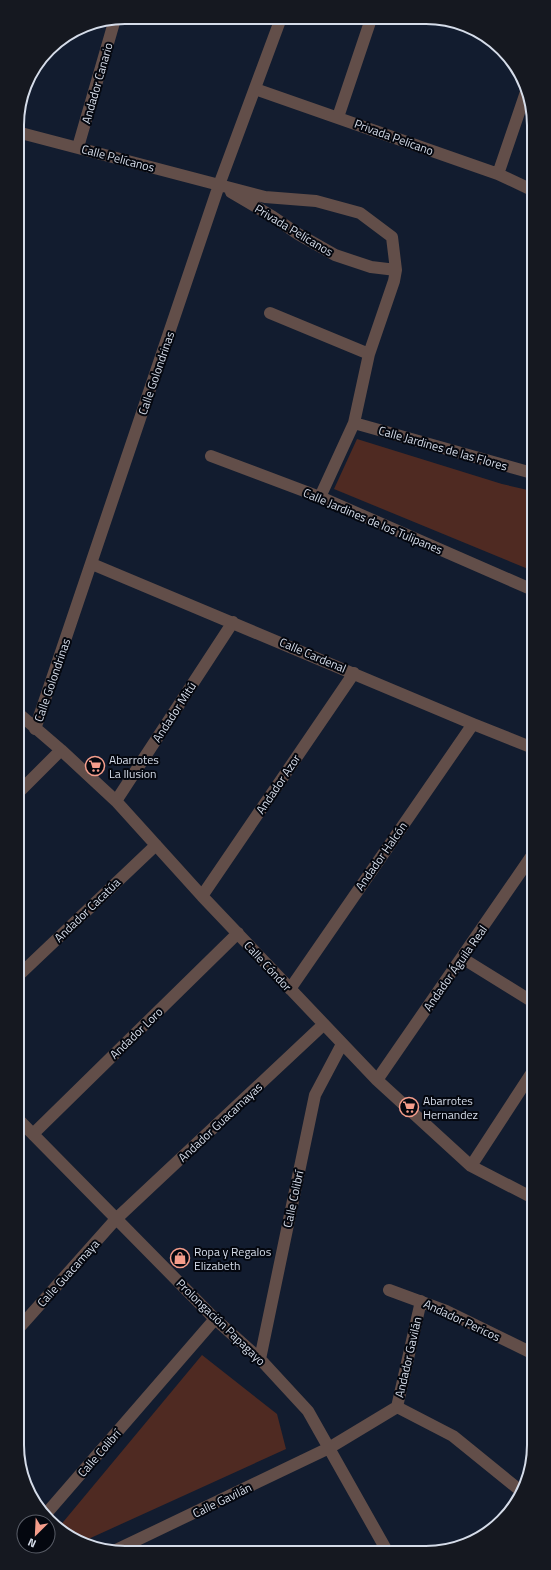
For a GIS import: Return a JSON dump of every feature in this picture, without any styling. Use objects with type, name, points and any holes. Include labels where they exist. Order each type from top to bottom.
[{"type":"street","name":"Calle Golondrinas","points":[[35,729],[219,185],[279,24]]},
{"type":"street","points":[[338,117],[370,24]]},
{"type":"street","name":"Andador Canario","points":[[78,147],[113,25]]},
{"type":"street","name":"Privada Pelícano","points":[[255,89],[498,174],[527,188]]},
{"type":"street","points":[[498,174],[524,99]]},
{"type":"street","name":"Calle Pelícanos","points":[[24,134],[219,185]]},
{"type":"street","name":"Privada Pelícanos","points":[[219,185],[265,197],[316,201],[360,213],[392,237],[396,270],[371,267],[335,255],[219,185]]},
{"type":"street","points":[[320,497],[354,423],[369,354],[394,281],[396,270]]},
{"type":"street","points":[[270,313],[369,354]]},
{"type":"street","name":"Calle Jardines de las Flores","points":[[354,423],[527,472]]},
{"type":"street","name":"Calle Jardines de los Tulipanes","points":[[211,456],[320,497],[527,587]]},
{"type":"street","name":"Calle Cardenal","points":[[92,564],[527,746]]},
{"type":"street","name":"Andador Mitú","points":[[116,801],[233,622]]},
{"type":"street","name":"Andador Azor","points":[[202,896],[354,673]]},
{"type":"street","name":"Calle Cóndor","points":[[24,719],[61,750],[116,801],[202,896],[377,1080],[472,1166],[527,1195]]},
{"type":"street","name":"Andador Halcón","points":[[290,989],[473,724]]},
{"type":"street","points":[[24,787],[61,750]]},
{"type":"street","name":"Andador Cacatúa","points":[[24,970],[156,845]]},
{"type":"street","name":"Andador Águila Real","points":[[377,1080],[527,863]]},
{"type":"street","name":"Andador Loro","points":[[33,1134],[238,933]]},
{"type":"street","points":[[462,958],[527,998]]},
{"type":"street","name":"Andador Guacamayas","points":[[116,1219],[324,1024]]},
{"type":"street","name":"Calle Colibrí","points":[[260,1359],[315,1095],[342,1044]]},
{"type":"street","points":[[472,1166],[527,1080]]},
{"type":"street","name":"Prolongación Papagayo","points":[[24,1125],[215,1319],[260,1359],[308,1411],[384,1546]]},
{"type":"street","name":"Calle Guacamaya","points":[[24,1322],[116,1219]]},
{"type":"street","name":"Andador Pericos","points":[[389,1290],[421,1301],[527,1351]]},
{"type":"street","name":"Andador Gavilán","points":[[329,1448],[397,1407],[421,1301]]},
{"type":"street","name":"Calle Colibrí","points":[[48,1511],[215,1319]]},
{"type":"street","points":[[397,1407],[453,1436],[518,1488]]},
{"type":"street","name":"Calle Gavilán","points":[[124,1546],[329,1448]]},
{"type":"shaded area","points":[[357,439],[502,484],[527,490],[527,569],[334,489]]},
{"type":"shaded area","points":[[202,1355],[277,1414],[286,1449],[88,1539],[74,1533],[62,1524]]},
{"type":"place","name":"Abarrotes La Ilusion","points":[[95,766]]},
{"type":"place","name":"Abarrotes Hernandez","points":[[409,1107]]},
{"type":"place","name":"Ropa y Regalos Elizabeth","points":[[180,1258]]}]
